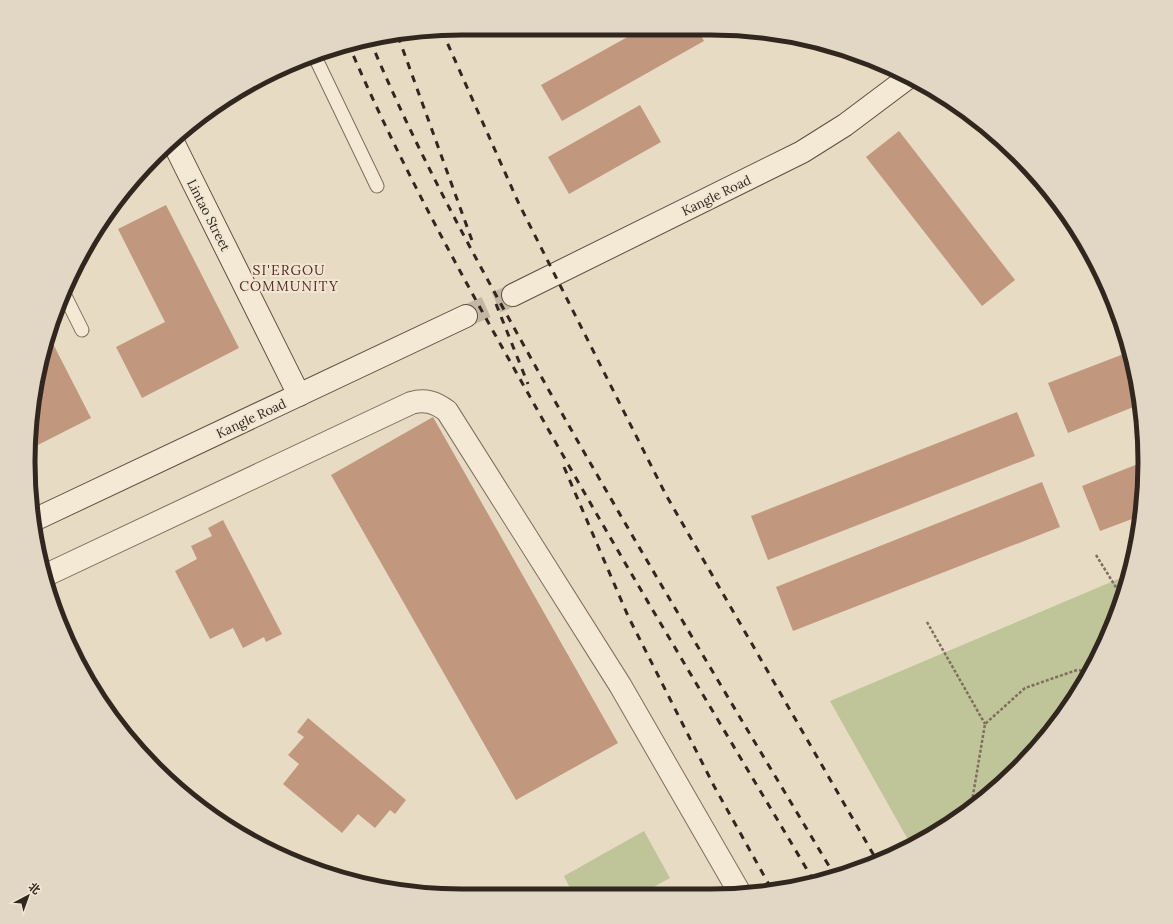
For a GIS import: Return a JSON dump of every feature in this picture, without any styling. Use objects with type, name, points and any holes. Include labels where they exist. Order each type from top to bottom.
[{"type":"street","name":"Kangle Road","points":[[513,295],[802,152],[845,125],[903,81]]},
{"type":"street","name":"Lintao Street","points":[[175,146],[299,395]]},
{"type":"street","name":"Kangle Road","points":[[39,519],[466,316]]},
{"type":"street","points":[[50,573],[411,403],[425,400],[433,402],[447,411],[620,685],[737,888]]},
{"type":"lane","points":[[317,61],[377,186]]},
{"type":"lane","points":[[67,301],[82,330]]},
{"type":"path","points":[[1096,555],[1118,590]]},
{"type":"path","points":[[927,622],[985,724]]},
{"type":"path","points":[[971,801],[985,724],[1025,688],[1077,670],[1084,671]]},
{"type":"green space","points":[[1122,578],[1115,599],[1094,651],[1081,676],[1050,722],[1032,744],[993,783],[948,817],[908,840],[830,701]]},
{"type":"green space","points":[[644,831],[670,878],[650,889],[570,889],[564,876]]},
{"type":"building","points":[[631,35],[700,35],[704,41],[562,121],[541,85]]},
{"type":"building","points":[[640,105],[661,142],[569,194],[548,157]]},
{"type":"building","points":[[899,131],[1015,280],[982,306],[866,157]]},
{"type":"building","points":[[166,205],[239,348],[142,398],[116,347],[165,322],[118,229]]},
{"type":"building","points":[[53,343],[91,418],[36,446],[43,379]]},
{"type":"building","points":[[1124,354],[1130,379],[1134,407],[1068,433],[1048,383]]},
{"type":"building","points":[[1017,412],[1035,456],[768,560],[751,516]]},
{"type":"building","points":[[433,417],[618,743],[516,800],[331,475]]},
{"type":"building","points":[[1138,464],[1134,518],[1100,531],[1082,486]]},
{"type":"building","points":[[1042,482],[1060,527],[793,631],[776,587]]},
{"type":"building","points":[[223,520],[282,634],[266,642],[264,637],[243,648],[233,628],[210,639],[175,571],[197,559],[191,546],[212,536],[208,528]]},
{"type":"building","points":[[308,718],[406,800],[395,814],[390,810],[375,828],[358,814],[342,833],[283,784],[299,764],[288,755],[304,737],[297,732]]},
{"type":"tunnel","points":[[466,316],[513,295]]},
{"type":"railway","points":[[444,36],[519,204],[666,495],[874,856]]},
{"type":"railway","points":[[399,40],[474,246]]},
{"type":"railway","points":[[372,45],[389,85],[431,173],[523,345],[653,572],[832,871]]},
{"type":"railway","points":[[351,50],[411,178],[481,309],[599,518],[811,877]]},
{"type":"railway","points":[[496,304],[528,384]]},
{"type":"railway","points":[[564,467],[628,616],[714,786],[769,885]]},
{"type":"district","name":"SI'ERGOU COMMUNITY","points":[[289,278]]}]
